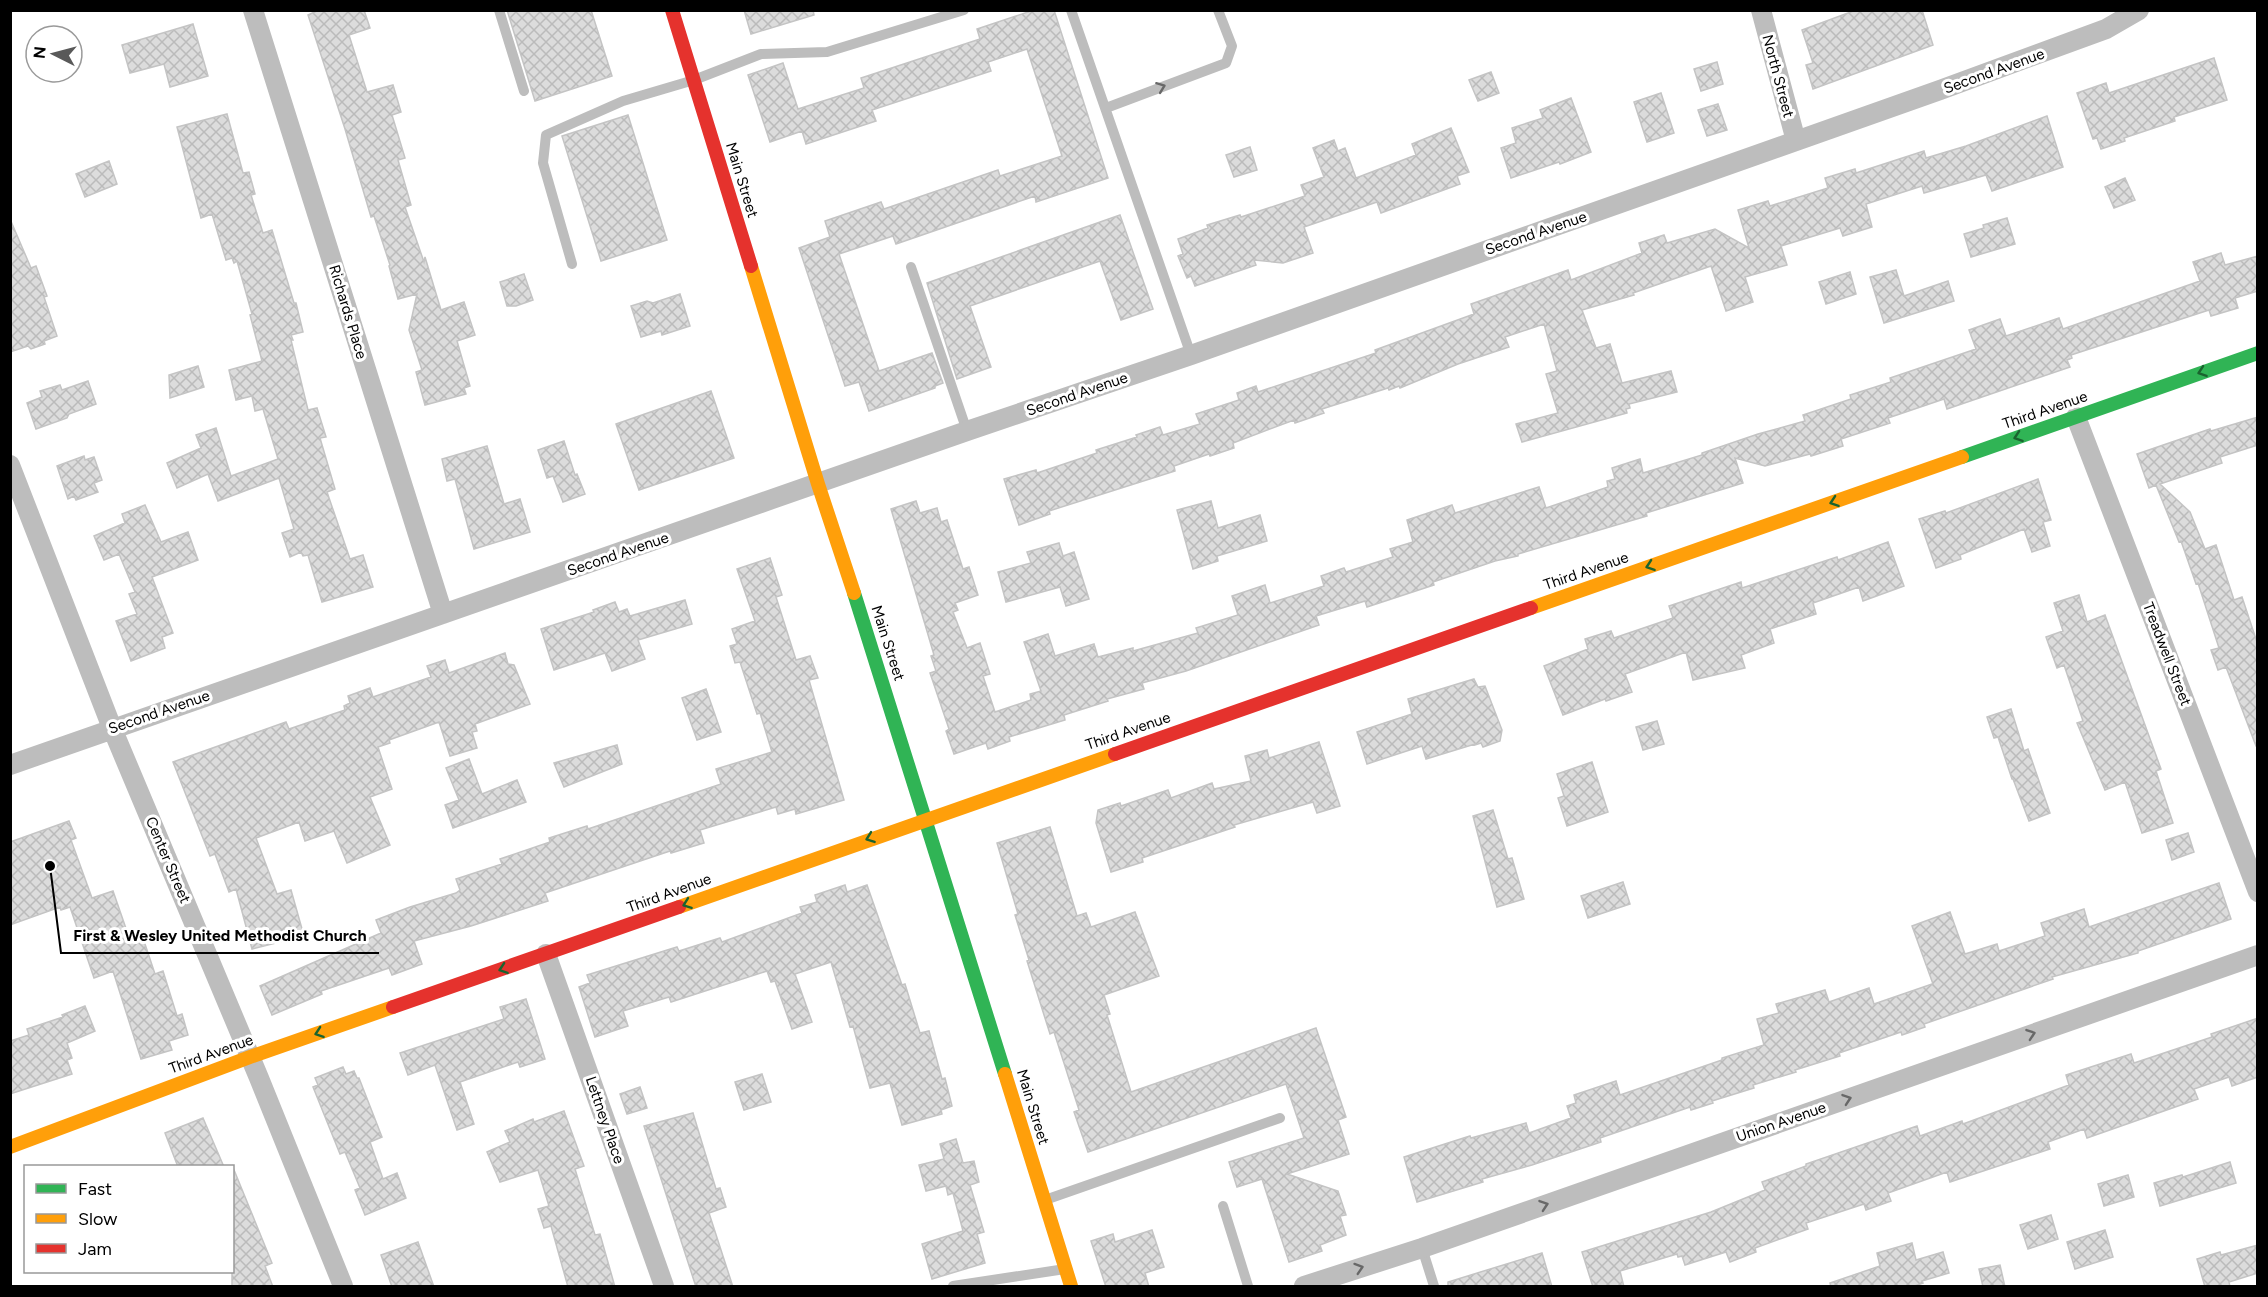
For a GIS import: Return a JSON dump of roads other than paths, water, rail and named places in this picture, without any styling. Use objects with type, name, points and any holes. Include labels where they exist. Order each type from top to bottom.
[{"type":"street","name":"Richards Place","points":[[253,10],[443,614]]},
{"type":"street","name":"Main Street","points":[[672,10],[818,484],[865,625],[1071,1287]]},
{"type":"street","name":"North Street","points":[[1761,10],[1797,141]]},
{"type":"street","name":"Second Avenue","points":[[10,765],[967,431],[1191,356],[2106,29],[2133,12]]},
{"type":"street","name":"Third Avenue","points":[[10,1147],[250,1057],[2258,353]]},
{"type":"street","name":"Treadwell Street","points":[[2076,417],[2258,892]]},
{"type":"street","name":"Center Street","points":[[10,465],[112,728],[250,1057],[343,1287]]},
{"type":"street","name":"Lettney Place","points":[[546,954],[664,1287]]},
{"type":"street","name":"Union Avenue","points":[[1304,1287],[1422,1248],[2258,955]]},
{"type":"lane","points":[[499,10],[524,91]]},
{"type":"lane","points":[[572,264],[543,163],[546,135],[623,101],[694,80],[761,54],[827,52],[964,10]]},
{"type":"lane","points":[[1071,10],[1191,356]]},
{"type":"lane","points":[[1106,108],[1226,63],[1232,46],[1218,10]]},
{"type":"lane","points":[[911,267],[967,431]]},
{"type":"lane","points":[[1045,1200],[1280,1118]]},
{"type":"lane","points":[[1224,1206],[1248,1287]]},
{"type":"lane","points":[[1422,1248],[1434,1287]]},
{"type":"lane","points":[[953,1287],[1066,1269]]},
{"type":"place","name":"First & Wesley United Methodist Church","points":[[50,866]]}]
